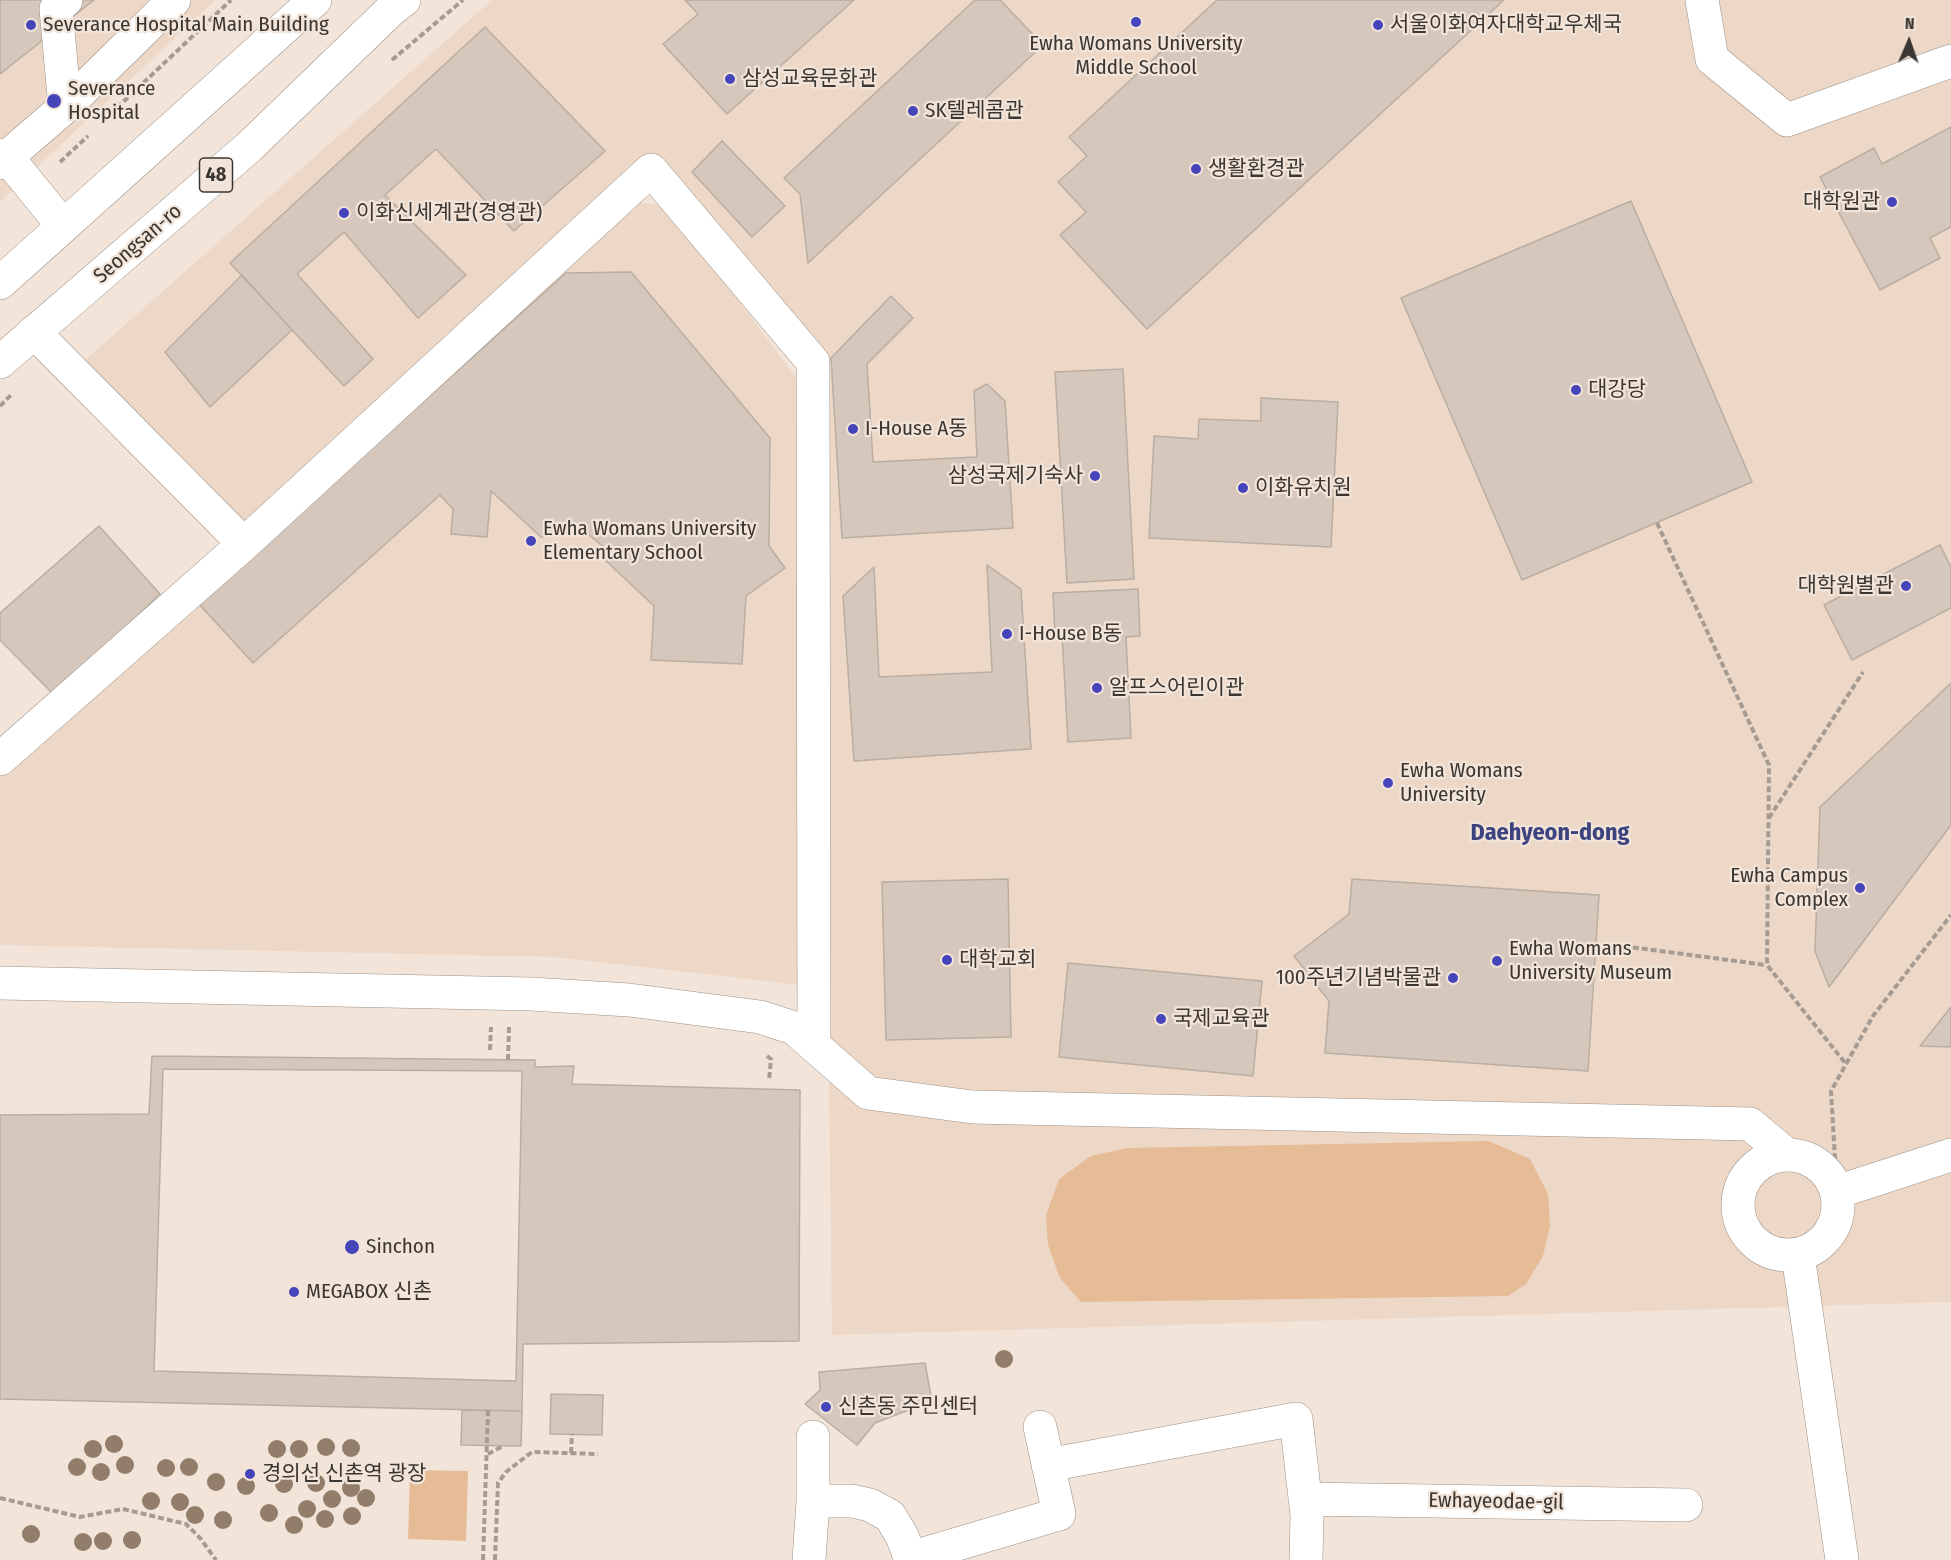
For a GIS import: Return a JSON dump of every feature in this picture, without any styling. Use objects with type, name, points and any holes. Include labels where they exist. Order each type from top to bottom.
[{"type":"street","points":[[65,107],[56,9],[66,0]]},
{"type":"street","points":[[63,226],[2,158],[65,107],[174,0]]},
{"type":"street","points":[[0,283],[315,0]]},
{"type":"street","points":[[1702,0],[1712,59],[1786,120],[1951,61]]},
{"type":"street","name":"Seongsan-ro","points":[[0,362],[249,147],[394,3]]},
{"type":"street","points":[[0,759],[244,544],[651,170],[813,362],[814,1046]]},
{"type":"street","points":[[34,332],[244,544]]},
{"type":"street","points":[[0,983],[531,994],[629,1000],[760,1017],[794,1028],[868,1093],[972,1107],[1750,1124],[1787,1155]]},
{"type":"street","points":[[1787,1155],[1803,1157],[1818,1165],[1830,1177],[1837,1192],[1838,1208],[1835,1224],[1826,1238],[1814,1249],[1798,1255],[1781,1256],[1766,1251],[1752,1241],[1742,1227],[1737,1211],[1738,1194],[1744,1179],[1770,1158],[1787,1155]]},
{"type":"street","points":[[1837,1192],[1951,1155]]},
{"type":"street","points":[[1798,1255],[1842,1560]]},
{"type":"street","points":[[1048,1465],[1296,1419],[1307,1515],[1306,1560]]},
{"type":"street","points":[[813,1501],[852,1501],[870,1505],[890,1516],[902,1536],[910,1559],[1059,1514],[1040,1427]]},
{"type":"street","points":[[808,1560],[813,1501],[813,1437]]},
{"type":"street","name":"Ewhayeodae-gil","points":[[1305,1499],[1686,1505]]},
{"type":"path","points":[[103,122],[231,0]]},
{"type":"path","points":[[60,162],[94,130]]},
{"type":"path","points":[[1657,523],[1770,765],[1767,965],[1846,1064]]},
{"type":"path","points":[[1769,818],[1863,672]]},
{"type":"path","points":[[1837,1192],[1831,1091],[1873,1016],[1951,915]]},
{"type":"path","points":[[1615,945],[1767,965]]},
{"type":"path","points":[[490,1050],[491,1017]]},
{"type":"path","points":[[508,1060],[509,1017]]},
{"type":"path","points":[[483,1560],[488,1410]]},
{"type":"path","points":[[571,1453],[572,1434]]},
{"type":"path","points":[[487,1455],[502,1446]]},
{"type":"path","points":[[495,1560],[498,1483],[506,1472],[532,1452],[598,1454]]},
{"type":"path","points":[[0,1498],[80,1517],[123,1509],[186,1524],[201,1539],[216,1560]]},
{"type":"shaded area","name":"Severance Hospital","points":[[0,0],[215,0],[0,202]]},
{"type":"shaded area","name":"Ewha Womans University","points":[[492,0],[1951,0],[1951,1302],[832,1335],[821,358],[654,157],[250,526],[84,361]]},
{"type":"shaded area","name":"Ewha Womans University Elementary School","points":[[627,201],[669,206],[796,378],[800,985],[555,957],[0,945],[0,775]]},
{"type":"shaded area","points":[[1489,1141],[1530,1159],[1548,1194],[1550,1226],[1543,1256],[1526,1284],[1508,1296],[1081,1302],[1060,1278],[1048,1245],[1046,1215],[1059,1179],[1091,1156],[1127,1148]]},
{"type":"shaded area","points":[[410,1470],[468,1471],[466,1541],[408,1539]]},
{"type":"building","name":"Severance Hospital Main Building","points":[[0,0],[94,0],[0,74]]},
{"type":"building","name":"삼성교육문화관","points":[[685,0],[854,0],[727,114],[663,44],[698,14]]},
{"type":"building","name":"SK텔레콤관","points":[[975,0],[1000,0],[1043,45],[808,263],[800,194],[784,178]]},
{"type":"building","name":"생활환경관","points":[[1217,0],[1504,0],[1147,329],[1060,235],[1086,212],[1058,182],[1087,156],[1069,137]]},
{"type":"building","name":"이화신세계관(경영관)","points":[[485,27],[605,151],[514,231],[436,149],[385,195],[466,275],[418,318],[344,232],[297,274],[373,359],[344,386],[230,263]]},
{"type":"building","name":"대학원관","points":[[1951,127],[1951,227],[1930,238],[1940,258],[1880,290],[1820,177],[1874,148],[1882,164]]},
{"type":"building","points":[[722,141],[785,206],[752,237],[692,172]]},
{"type":"building","name":"대강당","points":[[1631,201],[1752,482],[1522,580],[1401,298]]},
{"type":"building","points":[[631,272],[770,438],[769,546],[785,568],[746,596],[742,664],[651,660],[654,606],[605,560],[613,555],[587,533],[541,537],[491,491],[487,537],[451,534],[453,509],[440,495],[253,663],[199,604],[566,273]]},
{"type":"building","points":[[242,275],[292,330],[210,407],[165,352]]},
{"type":"building","name":"I-House A동","points":[[891,296],[913,318],[867,364],[873,462],[977,457],[974,391],[987,384],[1005,401],[1013,528],[842,538],[831,358]]},
{"type":"building","name":"삼성국제기숙사","points":[[1123,369],[1134,579],[1067,583],[1055,372]]},
{"type":"building","name":"이화유치원","points":[[1261,398],[1338,402],[1331,547],[1149,538],[1154,436],[1198,439],[1199,419],[1261,421]]},
{"type":"building","points":[[99,526],[160,594],[55,696],[0,640],[0,613]]},
{"type":"building","name":"대학원별관","points":[[1940,545],[1951,567],[1951,608],[1852,660],[1824,605]]},
{"type":"building","name":"I-House B동","points":[[987,565],[1021,589],[1031,749],[854,761],[843,596],[874,567],[879,677],[992,672]]},
{"type":"building","name":"알프스어린이관","points":[[1138,589],[1140,636],[1126,637],[1131,738],[1068,742],[1062,635],[1055,635],[1053,593]]},
{"type":"building","name":"Ewha Campus Complex","points":[[1951,683],[1951,825],[1829,987],[1815,951],[1820,807]]},
{"type":"building","name":"대학교회","points":[[1008,879],[1011,1037],[886,1040],[882,882]]},
{"type":"building","name":"100주년기념박물관","points":[[1352,879],[1599,895],[1588,1071],[1325,1053],[1329,1001],[1294,956],[1349,914]]},
{"type":"building","name":"국제교육관","points":[[1068,963],[1262,981],[1253,1076],[1059,1057]]},
{"type":"building","points":[[1951,1007],[1951,1047],[1920,1046]]},
{"type":"building","points":[[152,1056],[535,1060],[535,1067],[574,1066],[572,1084],[800,1090],[799,1341],[523,1344],[522,1411],[0,1399],[0,1115],[149,1114]]},
{"type":"building","points":[[163,1069],[522,1071],[516,1381],[154,1371]]},
{"type":"building","points":[[925,1363],[932,1401],[875,1423],[857,1445],[805,1404],[820,1390],[819,1372]]},
{"type":"building","points":[[551,1394],[603,1395],[602,1435],[550,1434]]},
{"type":"building","points":[[462,1410],[522,1411],[521,1446],[461,1445]]},
{"type":"place","name":"Ewha Womans University Middle School","points":[[1136,22]]},
{"type":"place","name":"Severance Hospital Main Building","points":[[31,25]]},
{"type":"place","name":"서울이화여자대학교우체국","points":[[1378,25]]},
{"type":"place","name":"삼성교육문화관","points":[[730,79]]},
{"type":"place","name":"Severance Hospital","points":[[54,101]]},
{"type":"place","name":"SK텔레콤관","points":[[913,111]]},
{"type":"place","name":"생활환경관","points":[[1196,169]]},
{"type":"place","name":"대학원관","points":[[1892,202]]},
{"type":"place","name":"이화신세계관(경영관)","points":[[344,213]]},
{"type":"place","name":"대강당","points":[[1576,390]]},
{"type":"place","name":"I-House A동","points":[[853,429]]},
{"type":"place","name":"삼성국제기숙사","points":[[1095,476]]},
{"type":"place","name":"이화유치원","points":[[1243,488]]},
{"type":"place","name":"Ewha Womans University Elementary School","points":[[531,541]]},
{"type":"place","name":"대학원별관","points":[[1906,586]]},
{"type":"place","name":"I-House B동","points":[[1007,634]]},
{"type":"place","name":"알프스어린이관","points":[[1097,688]]},
{"type":"place","name":"Ewha Womans University","points":[[1388,783]]},
{"type":"place","name":"Ewha Campus Complex","points":[[1860,888]]},
{"type":"place","name":"대학교회","points":[[947,960]]},
{"type":"place","name":"Ewha Womans University Museum","points":[[1497,961]]},
{"type":"place","name":"100주년기념박물관","points":[[1453,978]]},
{"type":"place","name":"국제교육관","points":[[1161,1019]]},
{"type":"place","name":"Sinchon","points":[[352,1247]]},
{"type":"place","name":"MEGABOX 신촌","points":[[294,1292]]},
{"type":"place","name":"신촌동 주민센터","points":[[826,1407]]},
{"type":"place","name":"경의선 신촌역 광장","points":[[250,1474]]},
{"type":"district","name":"Daehyeon-dong","points":[[1550,833]]}]
